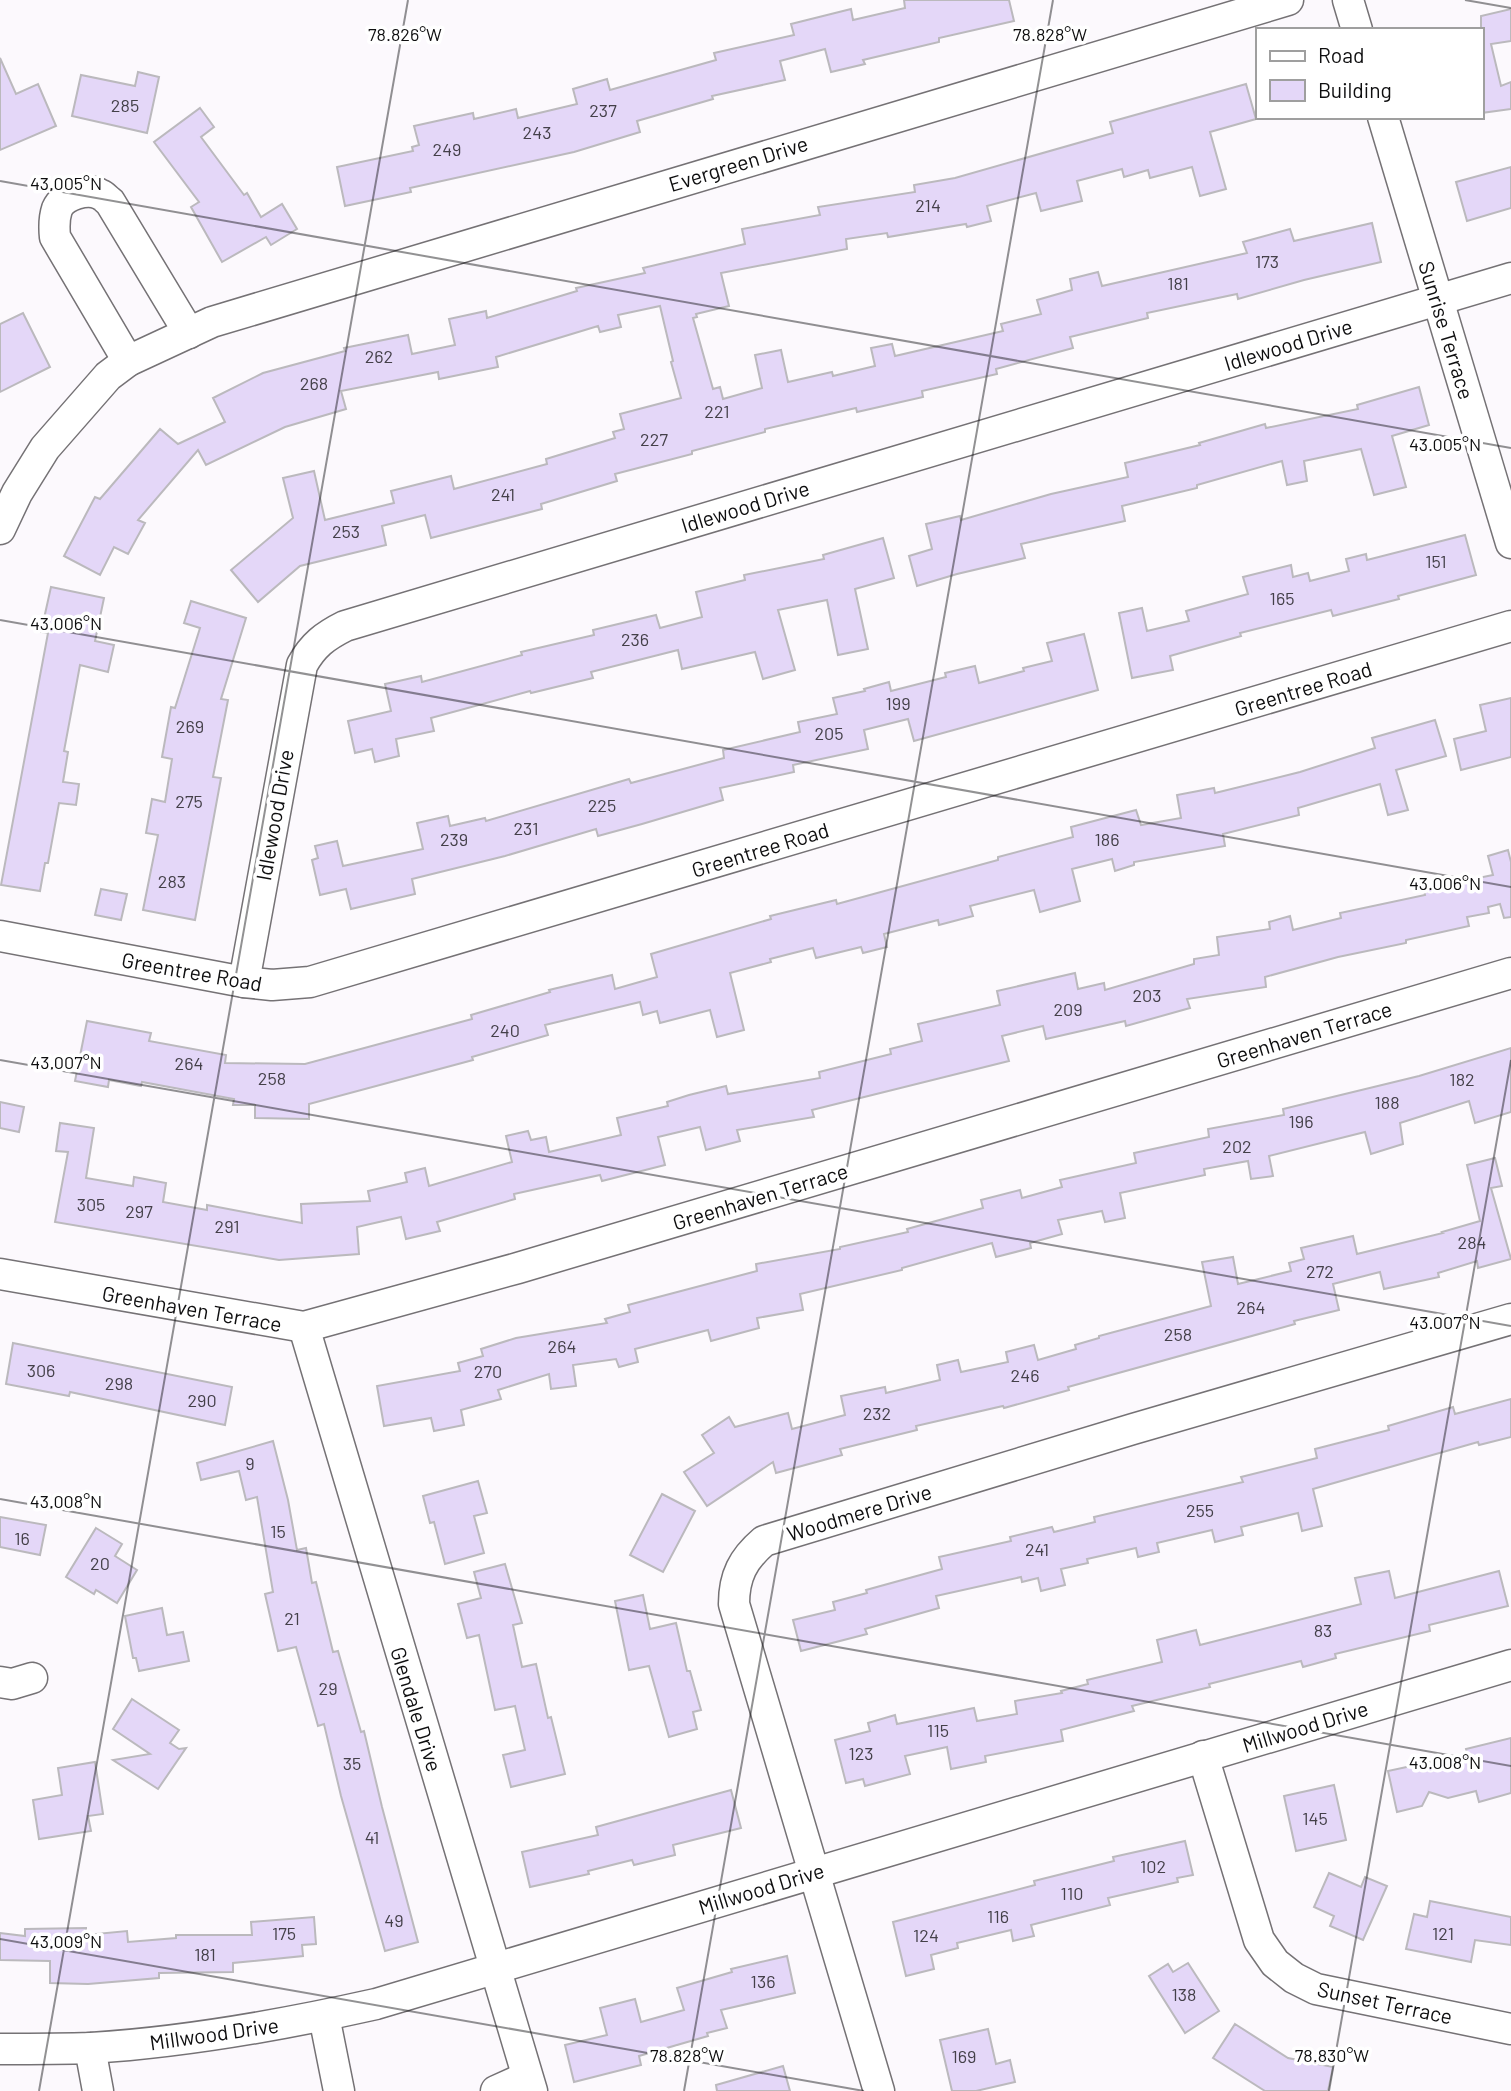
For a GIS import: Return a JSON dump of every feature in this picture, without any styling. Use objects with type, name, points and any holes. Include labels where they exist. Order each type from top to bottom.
[{"type":"street","name":"Evergreen Drive","points":[[0,529],[17,493],[45,448],[108,376],[128,361],[189,333],[236,314],[1289,0]]},
{"type":"street","points":[[1348,0],[1356,28]]},
{"type":"street","name":"Sunrise Terrace","points":[[1384,119],[1511,543]]},
{"type":"street","points":[[128,361],[55,237],[54,223],[58,206],[67,197],[83,192],[100,193],[110,202],[189,333]]},
{"type":"street","name":"Idlewood Drive","points":[[244,982],[302,665],[312,648],[326,635],[358,622],[1511,278]]},
{"type":"street","name":"Greentree Road","points":[[0,936],[244,982],[272,985],[310,982],[1511,626]]},
{"type":"street","name":"Greenhaven Terrace","points":[[0,1275],[304,1327],[531,1264],[1511,973]]},
{"type":"street","name":"Woodmere Drive","points":[[879,2091],[734,1604],[734,1587],[738,1572],[749,1553],[764,1541],[1133,1429],[1511,1319]]},
{"type":"street","name":"Glendale Drive","points":[[304,1327],[530,2084]]},
{"type":"street","name":"Millwood Drive","points":[[0,2049],[90,2048],[219,2034],[376,2004],[1511,1665]]},
{"type":"street","points":[[0,1682],[12,1684],[32,1678]]},
{"type":"street","name":"Sunset Terrace","points":[[1203,1756],[1256,1933],[1275,1963],[1294,1978],[1316,1989],[1511,2029]]},
{"type":"street","points":[[324,2015],[339,2091]]},
{"type":"street","points":[[90,2048],[98,2091]]},
{"type":"street","points":[[496,2091],[530,2084]]},
{"type":"building","points":[[904,0],[1009,0],[1014,21],[939,38],[939,42],[863,60],[865,64],[831,72],[825,49],[780,61],[785,80],[712,96],[713,99],[637,121],[640,132],[574,152],[410,188],[411,192],[345,206],[337,167],[413,151],[412,147],[419,145],[414,126],[473,113],[474,119],[516,109],[518,118],[577,104],[573,89],[607,79],[610,90],[716,60],[714,53],[794,35],[791,24],[851,9],[853,20],[905,8]]},
{"type":"building","points":[[1511,9],[1511,41],[1491,44],[1501,86],[1511,82],[1511,109],[1483,113],[1481,16]]},
{"type":"building","points":[[0,58],[16,94],[38,84],[56,126],[0,150]]},
{"type":"building","points":[[138,72],[159,77],[147,133],[72,116],[81,75],[135,86]]},
{"type":"building","points":[[1246,84],[1256,119],[1210,132],[1226,189],[1200,196],[1192,167],[1150,178],[1148,170],[1124,177],[1122,169],[1077,181],[1082,201],[1041,211],[1036,193],[987,206],[991,221],[967,227],[966,224],[888,237],[887,233],[846,239],[847,249],[721,273],[729,306],[696,314],[697,317],[693,318],[713,389],[720,387],[723,399],[762,388],[755,355],[781,350],[788,382],[832,372],[833,376],[875,366],[871,348],[892,344],[895,356],[1003,331],[1001,324],[1041,314],[1037,300],[1072,290],[1070,279],[1098,272],[1102,286],[1247,253],[1243,242],[1290,229],[1294,241],[1372,223],[1381,262],[1238,299],[1237,294],[1147,313],[1148,318],[1070,337],[1073,348],[996,369],[997,374],[922,391],[923,397],[857,412],[856,408],[765,429],[765,432],[692,451],[692,454],[615,474],[617,481],[541,504],[542,509],[431,538],[425,515],[382,526],[386,545],[300,566],[258,602],[231,570],[293,518],[283,478],[314,471],[325,520],[394,503],[391,491],[451,476],[454,489],[547,464],[546,459],[615,438],[613,432],[624,429],[620,414],[681,398],[660,306],[618,315],[621,327],[600,332],[598,326],[496,357],[498,367],[439,379],[438,372],[341,391],[346,409],[285,427],[206,465],[198,450],[138,520],[145,523],[128,554],[114,547],[100,575],[64,556],[95,497],[100,499],[160,429],[178,444],[225,422],[213,398],[263,373],[345,351],[344,348],[408,335],[412,354],[455,345],[449,319],[486,311],[487,318],[577,291],[576,288],[645,273],[643,268],[745,244],[742,229],[820,215],[818,207],[915,192],[914,185],[955,178],[1113,133],[1110,122]]},
{"type":"building","points":[[200,108],[214,127],[201,137],[244,195],[247,193],[261,217],[282,204],[297,229],[271,245],[266,237],[222,262],[191,207],[199,202],[154,142]]},
{"type":"building","points":[[1511,167],[1511,208],[1467,221],[1456,182]]},
{"type":"building","points":[[23,313],[50,367],[0,392],[0,324]]},
{"type":"building","points":[[1419,387],[1429,425],[1392,436],[1406,487],[1374,495],[1361,449],[1304,461],[1307,481],[1287,485],[1282,461],[1197,485],[1197,488],[1122,506],[1125,521],[1021,544],[1025,558],[917,586],[909,556],[932,549],[926,524],[960,516],[961,520],[1051,494],[1128,477],[1125,463],[1200,445],[1199,443],[1265,424],[1266,428],[1358,409],[1357,405]]},
{"type":"building","points":[[1465,535],[1476,575],[1333,616],[1331,610],[1240,633],[1241,636],[1170,656],[1173,670],[1132,678],[1119,613],[1142,608],[1147,631],[1189,621],[1186,611],[1248,594],[1243,577],[1291,565],[1293,577],[1308,573],[1310,581],[1349,571],[1346,559],[1366,554],[1367,560]]},
{"type":"building","points":[[883,538],[894,578],[855,589],[868,649],[838,655],[827,600],[778,610],[795,670],[763,679],[755,652],[682,669],[678,650],[591,672],[593,678],[531,693],[530,691],[431,718],[434,731],[396,739],[399,756],[375,762],[372,749],[355,753],[348,721],[391,711],[385,684],[421,676],[422,682],[522,655],[521,652],[594,635],[593,630],[656,615],[660,628],[702,617],[696,592],[745,580],[744,575],[824,559],[823,555]]},
{"type":"building","points":[[51,587],[104,598],[95,641],[114,645],[108,672],[80,665],[64,751],[68,752],[63,782],[79,784],[76,805],[59,803],[40,891],[1,885],[48,633],[41,632]]},
{"type":"building","points":[[191,601],[246,618],[221,699],[228,700],[213,777],[221,778],[195,920],[143,910],[158,835],[146,833],[152,799],[165,802],[172,759],[162,757],[171,707],[175,708],[200,628],[184,623]]},
{"type":"building","points":[[1084,634],[1098,690],[914,741],[908,719],[864,730],[868,749],[793,765],[794,772],[720,788],[723,800],[642,824],[598,836],[596,829],[505,856],[412,879],[415,894],[351,909],[346,889],[320,895],[312,860],[318,858],[315,846],[337,841],[343,866],[423,849],[417,823],[448,816],[450,826],[485,818],[486,821],[629,779],[631,783],[724,758],[723,750],[800,732],[798,722],[837,714],[833,698],[889,682],[891,691],[946,677],[945,673],[975,666],[979,683],[1052,661],[1047,643]]},
{"type":"building","points":[[1511,698],[1511,757],[1461,770],[1454,739],[1486,731],[1480,705]]},
{"type":"building","points":[[1435,720],[1446,756],[1396,770],[1408,810],[1388,815],[1380,784],[1298,808],[1299,815],[1223,834],[1225,846],[1134,862],[1134,865],[1115,871],[1112,859],[1072,869],[1080,901],[1040,912],[1034,890],[970,906],[973,916],[939,925],[938,920],[884,934],[887,947],[863,953],[861,947],[816,958],[813,948],[770,959],[771,962],[730,973],[744,1030],[717,1037],[710,1010],[660,1023],[657,1011],[643,1015],[640,1002],[545,1025],[548,1035],[472,1057],[473,1060],[309,1104],[309,1119],[255,1118],[255,1105],[233,1105],[234,1099],[142,1082],[141,1086],[109,1080],[108,1087],[75,1081],[87,1021],[151,1033],[149,1041],[226,1055],[225,1063],[305,1064],[472,1019],[471,1015],[550,992],[549,990],[612,975],[615,989],[657,977],[651,954],[771,919],[770,916],[836,900],[837,904],[998,860],[998,857],[1073,837],[1071,827],[1136,810],[1141,825],[1181,818],[1177,795],[1214,788],[1215,793],[1300,772],[1375,748],[1372,738]]},
{"type":"building","points":[[1508,850],[1511,862],[1511,917],[1504,918],[1500,904],[1488,907],[1489,913],[1467,917],[1469,926],[1265,977],[1266,987],[1187,999],[1190,1008],[1126,1026],[1125,1021],[1046,1039],[1043,1026],[1002,1036],[1009,1061],[812,1110],[814,1117],[737,1130],[740,1141],[706,1150],[700,1127],[658,1137],[665,1165],[602,1181],[600,1175],[514,1194],[515,1199],[437,1222],[440,1231],[406,1239],[401,1217],[357,1227],[359,1254],[279,1260],[55,1222],[68,1152],[56,1151],[60,1123],[94,1128],[86,1178],[133,1186],[134,1177],[166,1183],[163,1202],[207,1210],[207,1205],[302,1223],[301,1204],[370,1201],[368,1191],[407,1182],[405,1173],[425,1168],[429,1186],[512,1162],[506,1136],[528,1131],[531,1140],[546,1137],[549,1152],[621,1135],[617,1118],[668,1106],[667,1102],[689,1095],[726,1086],[728,1094],[820,1078],[819,1072],[891,1054],[890,1049],[922,1041],[918,1024],[1000,1005],[997,991],[1075,973],[1078,989],[1104,983],[1105,990],[1194,964],[1194,959],[1219,955],[1217,937],[1270,929],[1269,922],[1290,916],[1293,930],[1341,918],[1340,913],[1425,895],[1424,889],[1493,875],[1488,856]]},
{"type":"building","points":[[101,889],[127,894],[121,920],[95,915]]},
{"type":"building","points":[[1511,1048],[1511,1112],[1475,1123],[1469,1101],[1400,1123],[1403,1144],[1371,1154],[1365,1132],[1269,1156],[1273,1176],[1251,1179],[1248,1161],[1204,1169],[1205,1175],[1120,1193],[1125,1218],[1105,1222],[1102,1211],[1058,1220],[1062,1234],[1030,1243],[1031,1248],[996,1257],[992,1243],[902,1270],[800,1294],[803,1310],[757,1318],[759,1328],[711,1341],[708,1330],[635,1349],[638,1362],[619,1367],[616,1359],[573,1365],[576,1386],[551,1389],[549,1374],[498,1390],[501,1399],[461,1410],[464,1425],[434,1431],[431,1418],[384,1426],[377,1386],[460,1371],[458,1363],[483,1356],[481,1349],[516,1338],[607,1323],[605,1319],[630,1312],[628,1305],[757,1271],[756,1264],[840,1249],[908,1232],[907,1229],[983,1208],[981,1200],[1020,1190],[1022,1198],[1062,1187],[1060,1180],[1136,1163],[1134,1153],[1209,1137],[1208,1129],[1284,1115],[1283,1109],[1419,1076]]},
{"type":"building","points":[[0,1102],[24,1107],[19,1132],[0,1128]]},
{"type":"building","points":[[1495,1158],[1502,1186],[1491,1188],[1511,1259],[1478,1268],[1477,1261],[1438,1273],[1439,1277],[1384,1289],[1380,1272],[1333,1284],[1339,1310],[1068,1387],[1069,1390],[1004,1408],[1003,1406],[916,1426],[917,1430],[840,1449],[842,1455],[776,1473],[773,1462],[707,1506],[684,1472],[714,1453],[702,1435],[729,1417],[735,1427],[788,1413],[792,1429],[845,1415],[841,1396],[885,1387],[886,1393],[940,1380],[937,1365],[958,1360],[961,1372],[1008,1362],[1006,1352],[1034,1345],[1038,1360],[1076,1349],[1075,1345],[1099,1336],[1211,1306],[1202,1262],[1233,1257],[1238,1284],[1291,1271],[1289,1263],[1304,1259],[1301,1248],[1353,1236],[1357,1254],[1480,1221],[1467,1165]]},
{"type":"building","points":[[13,1343],[232,1387],[225,1425],[70,1392],[69,1396],[6,1384]]},
{"type":"building","points":[[1511,1399],[1511,1437],[1479,1445],[1478,1442],[1313,1489],[1322,1526],[1302,1531],[1298,1513],[1241,1527],[1243,1535],[1215,1542],[1212,1530],[1157,1543],[1159,1552],[1138,1557],[1136,1548],[1087,1559],[1088,1563],[1061,1569],[1065,1585],[1041,1591],[1038,1578],[1022,1582],[1021,1577],[936,1596],[939,1608],[865,1629],[867,1634],[801,1651],[793,1620],[835,1610],[833,1602],[867,1593],[866,1590],[942,1569],[939,1557],[1011,1541],[1010,1537],[1052,1527],[1054,1532],[1095,1522],[1094,1517],[1243,1482],[1241,1477],[1317,1458],[1315,1449],[1389,1430],[1388,1426],[1453,1407],[1455,1414]]},
{"type":"building","points":[[273,1441],[297,1550],[306,1548],[312,1583],[316,1582],[333,1652],[338,1651],[361,1732],[364,1731],[418,1942],[385,1951],[341,1796],[324,1724],[318,1726],[296,1647],[278,1651],[265,1594],[273,1592],[257,1497],[246,1500],[239,1471],[201,1480],[197,1463]]},
{"type":"building","points":[[478,1481],[487,1513],[474,1516],[484,1553],[445,1564],[434,1522],[430,1523],[423,1496]]},
{"type":"building","points":[[662,1494],[695,1511],[663,1572],[630,1555]]},
{"type":"building","points":[[0,1517],[46,1525],[40,1555],[0,1547]]},
{"type":"building","points":[[96,1528],[122,1544],[115,1556],[137,1570],[117,1603],[96,1590],[94,1594],[66,1577]]},
{"type":"building","points":[[505,1564],[522,1623],[513,1625],[522,1667],[536,1664],[548,1718],[551,1717],[565,1774],[511,1787],[503,1755],[525,1750],[515,1706],[495,1710],[479,1635],[467,1638],[458,1604],[481,1598],[474,1572]]},
{"type":"building","points":[[1389,1571],[1395,1598],[1499,1571],[1508,1606],[1429,1625],[1430,1631],[1335,1654],[1336,1658],[1303,1667],[1301,1661],[1132,1706],[1134,1711],[1061,1730],[1063,1741],[985,1756],[986,1762],[951,1769],[947,1747],[905,1756],[910,1774],[865,1786],[863,1779],[846,1783],[835,1740],[870,1731],[868,1723],[895,1715],[897,1724],[974,1708],[977,1721],[1017,1714],[1015,1701],[1062,1693],[1061,1691],[1088,1684],[1087,1680],[1162,1662],[1157,1640],[1196,1630],[1200,1645],[1361,1604],[1355,1578]]},
{"type":"building","points":[[643,1595],[650,1629],[676,1623],[687,1671],[690,1671],[701,1710],[693,1712],[697,1729],[669,1737],[649,1666],[629,1670],[615,1601]]},
{"type":"building","points":[[162,1608],[167,1635],[183,1632],[189,1661],[139,1671],[136,1658],[133,1658],[125,1616]]},
{"type":"building","points":[[132,1699],[179,1730],[170,1743],[179,1749],[186,1748],[158,1789],[113,1760],[150,1754],[113,1729]]},
{"type":"building","points":[[1511,1738],[1511,1793],[1479,1802],[1476,1791],[1448,1798],[1429,1792],[1422,1806],[1397,1812],[1388,1771],[1467,1754],[1466,1749]]},
{"type":"building","points":[[95,1762],[103,1814],[88,1816],[91,1831],[39,1839],[33,1800],[62,1795],[58,1768]]},
{"type":"building","points":[[1334,1785],[1346,1840],[1296,1851],[1284,1796]]},
{"type":"building","points":[[731,1790],[741,1828],[673,1845],[675,1855],[634,1865],[632,1860],[588,1871],[589,1874],[530,1887],[522,1852],[598,1835],[596,1827]]},
{"type":"building","points":[[1185,1841],[1193,1875],[1177,1878],[1178,1882],[1108,1898],[1110,1905],[1031,1925],[1034,1936],[1013,1941],[1011,1930],[957,1943],[958,1948],[931,1955],[934,1969],[906,1976],[893,1922],[1035,1885],[1034,1881],[1114,1861],[1113,1857]]},
{"type":"building","points":[[1329,1873],[1361,1887],[1365,1877],[1387,1886],[1363,1940],[1330,1926],[1334,1916],[1314,1907]]},
{"type":"building","points":[[1430,1901],[1511,1917],[1511,1945],[1475,1940],[1471,1962],[1406,1949],[1414,1914],[1427,1917]]},
{"type":"building","points":[[314,1917],[316,1944],[302,1945],[303,1956],[233,1963],[233,1972],[159,1973],[159,1978],[88,1984],[50,1983],[50,1961],[0,1960],[0,1933],[25,1936],[25,1929],[86,1928],[86,1935],[127,1931],[128,1942],[176,1938],[176,1935],[252,1935],[251,1922]]},
{"type":"building","points":[[787,1956],[795,1993],[721,2010],[727,2028],[639,2056],[641,2065],[574,2082],[565,2045],[607,2035],[600,2008],[635,1999],[641,2022],[684,2010],[677,1988],[732,1972],[731,1969]]},
{"type":"building","points":[[1188,1963],[1219,2011],[1185,2033],[1149,1976],[1168,1964],[1173,1972]]},
{"type":"building","points":[[1235,2024],[1288,2058],[1333,2067],[1328,2091],[1265,2091],[1213,2058]]},
{"type":"building","points":[[988,2029],[996,2064],[1010,2060],[1015,2082],[976,2091],[952,2091],[940,2040]]},
{"type":"building","points":[[783,2066],[790,2091],[717,2091],[716,2085]]}]
